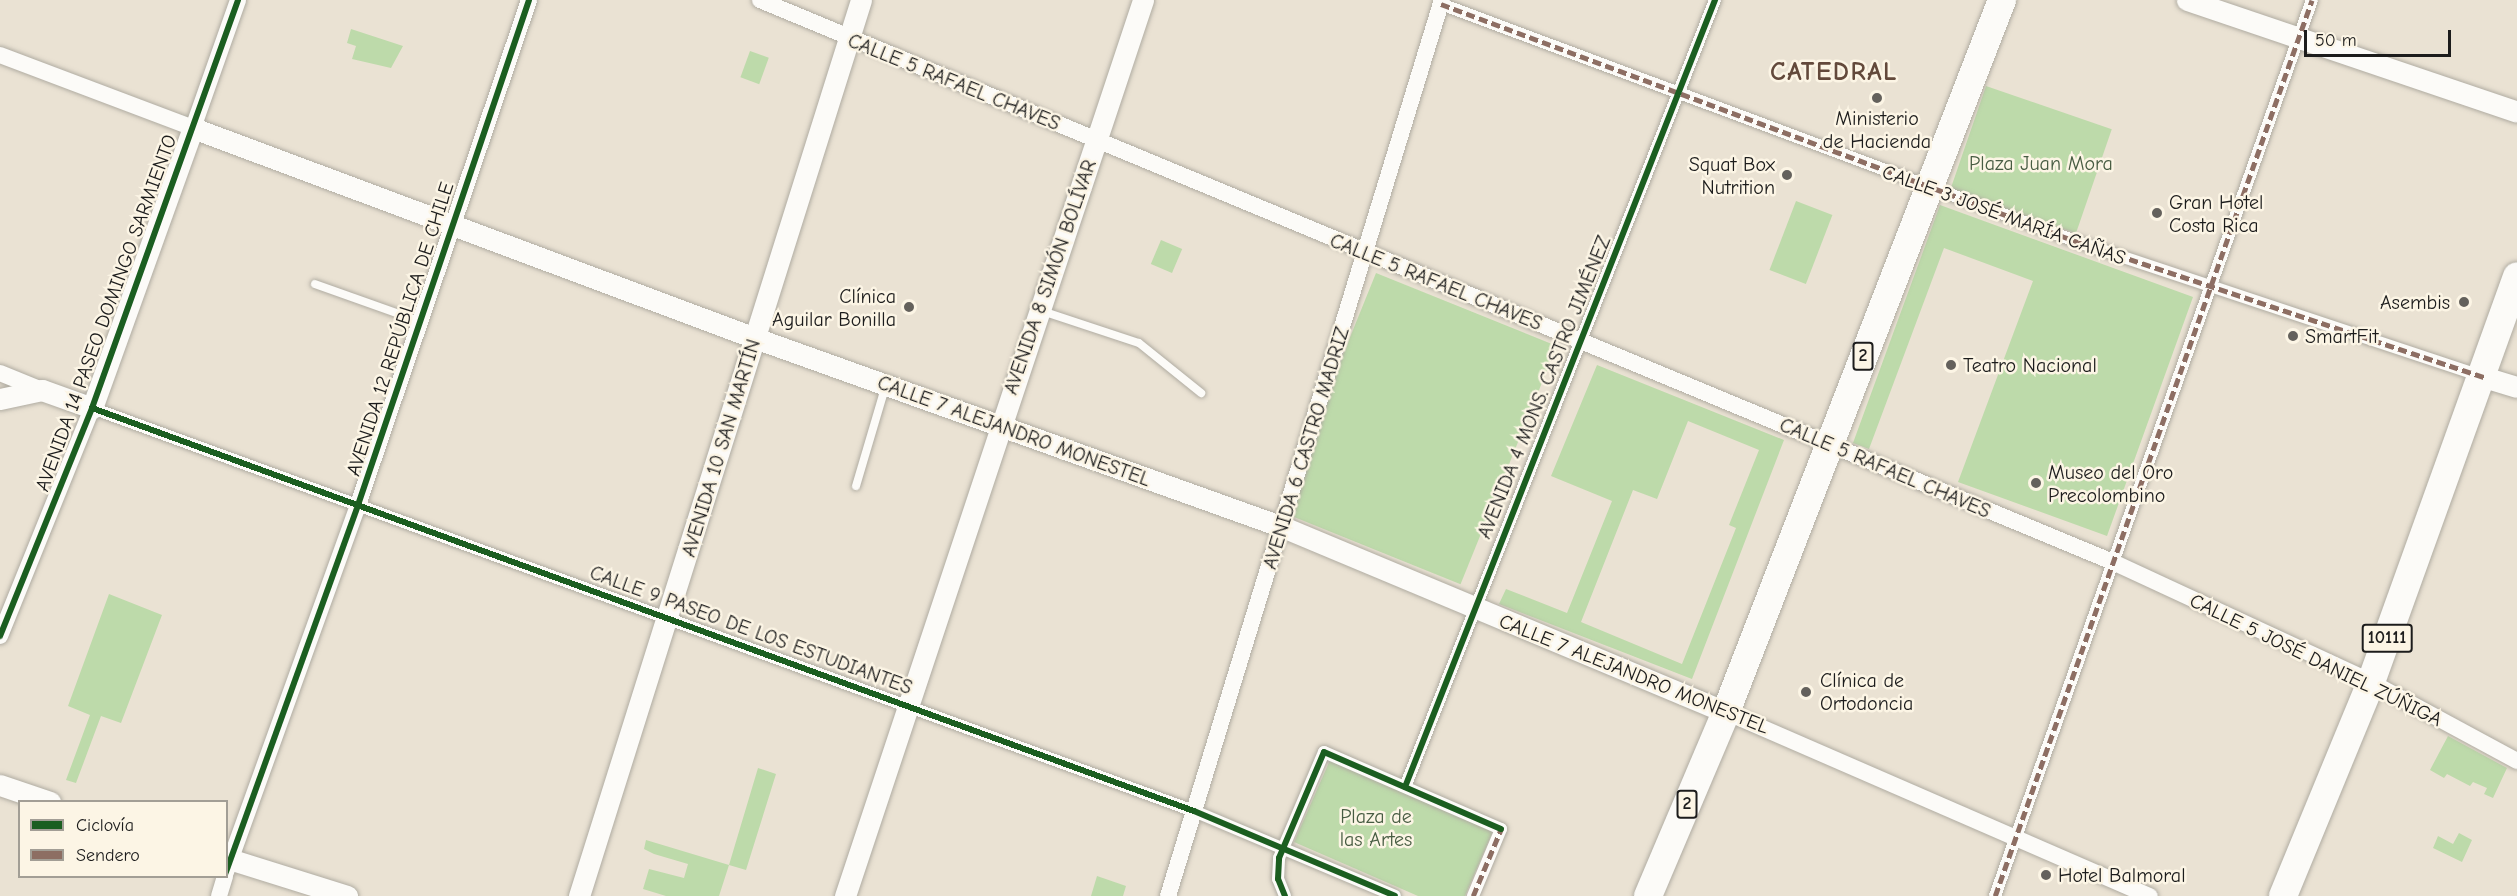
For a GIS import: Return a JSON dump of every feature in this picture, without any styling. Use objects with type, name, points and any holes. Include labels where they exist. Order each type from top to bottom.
[{"type":"highway","name":"2","points":[[1648,896],[1726,712],[2002,0]]},
{"type":"highway","name":"10111","points":[[2283,896],[2371,682],[2484,377],[2517,277]]},
{"type":"street","name":"AVENIDA 14 PASEO DOMINGO SARMIENTO","points":[[2,627],[92,408],[238,0]]},
{"type":"street","name":"AVENIDA 12 REPÚBLICA DE CHILE","points":[[228,863],[358,506],[529,0]]},
{"type":"street","name":"CALLE 5 RAFAEL CHAVES","points":[[760,0],[849,39],[2113,562]]},
{"type":"street","name":"AVENIDA 10 SAN MARTÍN","points":[[579,896],[861,0]]},
{"type":"street","name":"AVENIDA 8 SIMÓN BOLÍVAR","points":[[845,896],[1143,0]]},
{"type":"street","name":"AVENIDA 4 MONS. CASTRO JIMÉNEZ","points":[[1405,788],[1579,340],[1715,0]]},
{"type":"street","points":[[2187,0],[2517,112]]},
{"type":"street","points":[[1995,896],[2312,0]]},
{"type":"street","name":"CALLE 3 JOSÉ MARÍA CAÑAS","points":[[1438,1],[1928,189],[2209,286],[2484,377]]},
{"type":"street","name":"AVENIDA 6 CASTRO MADRIZ","points":[[1168,896],[1283,527],[1438,1]]},
{"type":"street","name":"CALLE 7 ALEJANDRO MONESTEL","points":[[0,55],[755,338],[1283,527],[2017,835],[2150,896]]},
{"type":"street","name":"CALLE 9 PASEO DE LOS ESTUDIANTES","points":[[0,373],[358,506],[669,616],[1194,811],[1395,896]]},
{"type":"street","points":[[2484,377],[2517,387]]},
{"type":"street","points":[[0,399],[42,390]]},
{"type":"street","name":"CALLE 5 JOSÉ DANIEL ZÚÑIGA","points":[[2113,562],[2371,682],[2517,761]]},
{"type":"street","points":[[1284,896],[1277,868],[1324,752],[1501,829],[1473,896]]},
{"type":"street","points":[[0,785],[47,800]]},
{"type":"street","points":[[228,866],[347,896]]},
{"type":"street","name":"AVENIDA 12 REPÚBLICA DE CHILE","points":[[219,896],[224,878]]},
{"type":"lane","points":[[315,284],[420,321]]},
{"type":"lane","points":[[1039,310],[1139,343],[1202,393]]},
{"type":"lane","points":[[856,486],[886,385]]},
{"type":"green space","points":[[351,29],[403,46],[391,68],[352,59],[356,46],[347,43]]},
{"type":"green space","points":[[750,51],[769,58],[759,84],[740,77]]},
{"type":"green space","name":"Plaza Juan Mora","points":[[1986,86],[2112,129],[2076,233],[1950,190]]},
{"type":"green space","points":[[1796,201],[1832,215],[1806,284],[1769,270]]},
{"type":"green space","points":[[1940,205],[2193,297],[2107,536],[1958,482],[2033,281],[1944,248],[1869,449],[1853,443]]},
{"type":"green space","points":[[1161,240],[1182,249],[1172,273],[1151,264]]},
{"type":"green space","points":[[1376,273],[1557,346],[1461,584],[1280,511]]},
{"type":"green space","points":[[1597,365],[1784,440],[1692,679],[1499,604],[1506,589],[1567,613],[1612,501],[1551,476]],"holes":[[[1688,421],[1759,450],[1729,525],[1736,528],[1682,664],[1581,622],[1633,490],[1657,499]]]},
{"type":"green space","points":[[109,594],[162,615],[121,723],[101,716],[76,783],[66,780],[90,715],[68,706]]},
{"type":"green space","points":[[2448,736],[2507,768],[2493,798],[2484,794],[2487,788],[2473,782],[2470,786],[2447,774],[2444,778],[2430,770]]},
{"type":"green space","name":"Plaza de las Artes","points":[[1330,760],[1493,831],[1465,896],[1418,896],[1294,842]]},
{"type":"green space","points":[[758,768],[776,774],[746,870],[729,865]]},
{"type":"green space","points":[[2459,833],[2472,840],[2462,862],[2433,848],[2438,836],[2453,844]]},
{"type":"green space","points":[[646,840],[729,865],[719,896],[666,896],[643,889],[649,869],[684,878],[688,864],[644,849]]},
{"type":"green space","points":[[1097,876],[1126,886],[1123,896],[1091,896]]},
{"type":"marked path","points":[[1995,896],[2312,0]]},
{"type":"marked path","points":[[1441,4],[2078,242],[2484,377]]},
{"type":"marked path","points":[[1473,896],[1501,829],[1496,827]]},
{"type":"cycle path","points":[[0,636],[92,408],[238,0]]},
{"type":"cycle path","points":[[228,866],[358,505],[529,0]]},
{"type":"cycle path","points":[[1405,787],[1715,0]]},
{"type":"cycle path","points":[[92,408],[1194,811],[1395,896]]},
{"type":"cycle path","points":[[1285,896],[1278,879],[1279,858],[1324,752],[1501,829]]},
{"type":"place","name":"Ministerio de Hacienda","points":[[1877,98]]},
{"type":"place","name":"Squat Box Nutrition","points":[[1787,175]]},
{"type":"place","name":"Gran Hotel Costa Rica","points":[[2157,213]]},
{"type":"place","name":"Asembis","points":[[2464,302]]},
{"type":"place","name":"Clínica Aguilar Bonilla","points":[[909,307]]},
{"type":"place","name":"SmartFit","points":[[2293,336]]},
{"type":"place","name":"Teatro Nacional","points":[[1951,365]]},
{"type":"place","name":"Museo del Oro Precolombino","points":[[2036,483]]},
{"type":"place","name":"Clínica de Ortodoncia","points":[[1806,692]]},
{"type":"place","name":"Hotel Balmoral","points":[[2046,875]]},
{"type":"district","name":"CATEDRAL","points":[[1834,73]]}]
